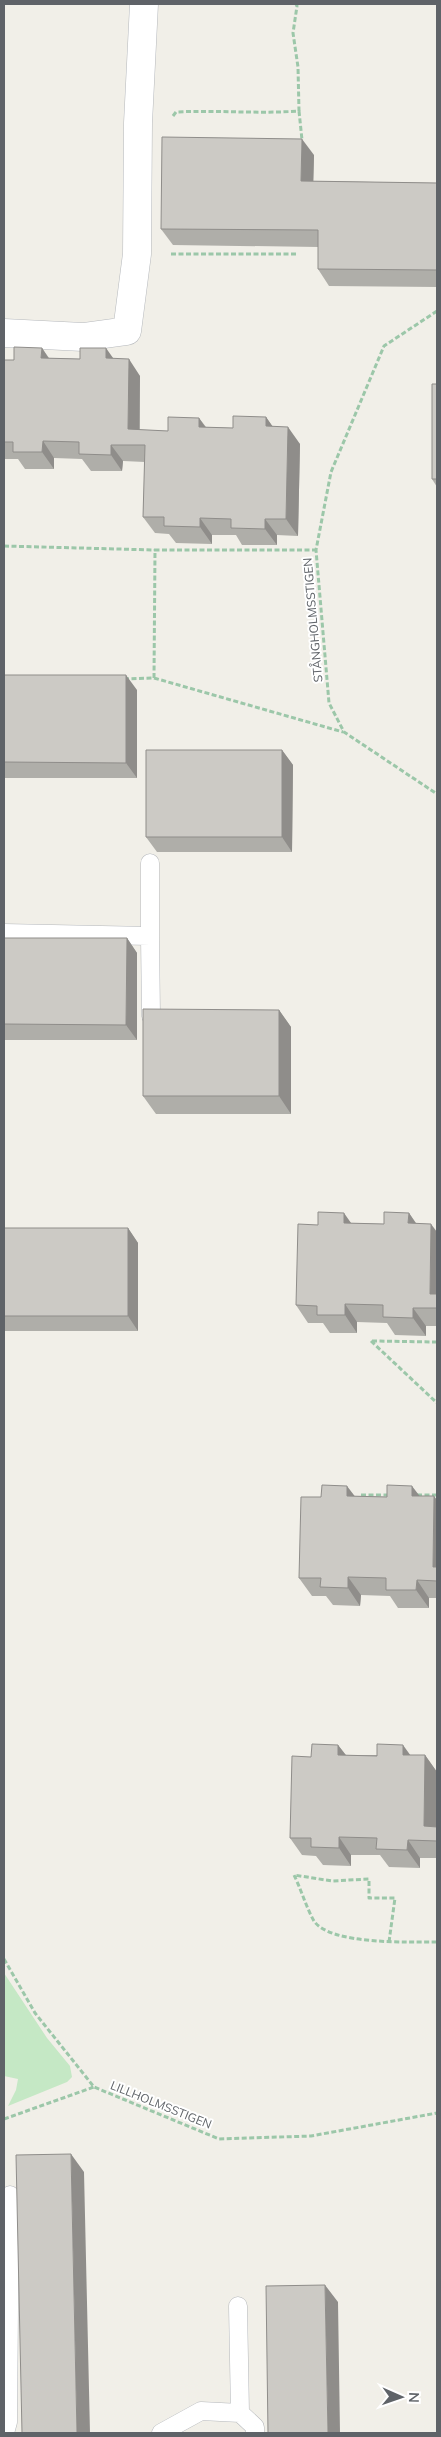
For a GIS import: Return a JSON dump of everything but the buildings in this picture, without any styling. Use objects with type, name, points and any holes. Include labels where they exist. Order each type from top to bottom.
[{"type":"street","points":[[4,333],[83,337],[127,331],[137,254],[138,123],[144,4]]},
{"type":"lane","points":[[150,863],[151,1016]]},
{"type":"lane","points":[[4,933],[150,936]]},
{"type":"lane","points":[[5,2433],[8,2422],[10,2195]]},
{"type":"lane","points":[[238,2306],[240,2413],[254,2428],[255,2433]]},
{"type":"lane","points":[[161,2433],[200,2411],[240,2413]]},
{"type":"path","points":[[296,4],[293,33],[298,68],[299,111],[303,150]]},
{"type":"path","points":[[138,123],[166,123],[176,112],[209,110],[268,114],[299,111]]},
{"type":"path","points":[[137,254],[297,254]]},
{"type":"path","name":"STÅNGHOLMSSTIGEN","points":[[437,311],[384,346],[331,472],[316,550],[329,703],[344,732],[437,794]]},
{"type":"path","points":[[4,546],[155,550],[316,550]]},
{"type":"path","points":[[154,678],[155,550]]},
{"type":"path","points":[[116,679],[154,678],[344,732]]},
{"type":"path","points":[[437,1342],[371,1341],[437,1403]]},
{"type":"path","points":[[361,1495],[399,1495]]},
{"type":"path","points":[[409,1495],[437,1495]]},
{"type":"path","points":[[389,1942],[395,1898],[369,1898],[369,1879],[332,1881],[294,1875],[315,1923],[340,1937],[389,1942],[437,1942]]},
{"type":"path","name":"LILLHOLMSSTIGEN","points":[[4,1959],[36,2013],[94,2087],[219,2139],[311,2136],[437,2113]]},
{"type":"path","points":[[4,2119],[94,2087]]},
{"type":"green space","points":[[4,1973],[47,2038],[70,2066],[72,2077],[67,2082],[8,2106],[16,2090],[18,2079],[4,2076]]}]
